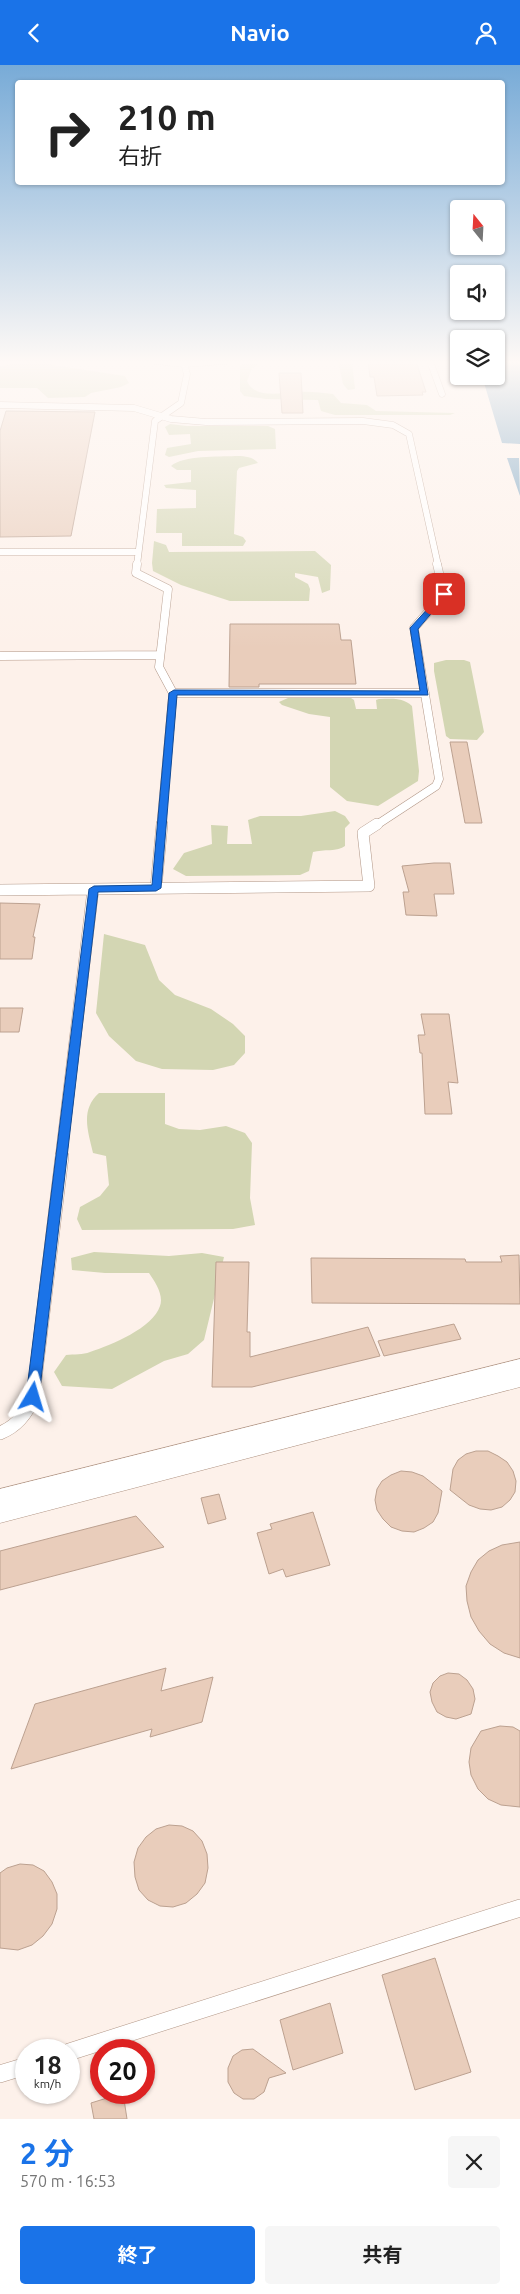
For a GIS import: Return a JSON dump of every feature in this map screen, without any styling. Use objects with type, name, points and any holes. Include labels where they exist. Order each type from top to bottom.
[{"type":"street","points":[[0,1506],[520,1373]]},
{"type":"lane","points":[[150,457],[136,573],[168,589],[159,667],[174,693],[156,888]]},
{"type":"lane","points":[[0,890],[369,886],[363,833],[436,786],[439,779],[414,628],[444,594],[414,457]]},
{"type":"lane","points":[[0,552],[138,552]]},
{"type":"lane","points":[[0,656],[160,655]]},
{"type":"lane","points":[[174,693],[425,693]]},
{"type":"lane","points":[[0,1433],[7,1431],[26,1416],[33,1397],[94,889]]},
{"type":"lane","points":[[80,2048],[520,1908]]},
{"type":"lane","points":[[0,2074],[15,2069]]},
{"type":"green space","points":[[247,457],[258,463],[239,468],[237,471],[234,534],[243,537],[246,541],[243,546],[182,546],[182,533],[156,533],[157,509],[196,508],[196,490],[166,488],[164,485],[191,482],[191,470],[177,470],[171,466],[177,462],[192,458]]},
{"type":"green space","points":[[154,541],[166,545],[169,552],[315,551],[331,565],[330,590],[322,593],[318,577],[295,573],[295,577],[308,584],[310,589],[309,601],[230,601],[181,585],[153,571]]},
{"type":"green space","points":[[446,660],[470,662],[484,732],[477,740],[450,739],[446,736],[434,663]]},
{"type":"green space","points":[[288,698],[351,698],[354,700],[356,709],[377,709],[376,700],[379,699],[397,699],[408,703],[412,706],[419,771],[418,781],[378,806],[347,801],[330,787],[330,717],[309,714],[282,705],[279,702]]},
{"type":"green space","points":[[335,811],[345,816],[350,823],[345,828],[345,846],[338,849],[313,852],[309,871],[300,875],[186,876],[173,869],[184,853],[212,844],[211,825],[228,826],[227,844],[252,844],[248,820],[260,816],[301,816]]},
{"type":"green space","points":[[104,934],[145,945],[159,980],[175,995],[211,1009],[233,1024],[245,1036],[245,1053],[234,1065],[213,1070],[162,1069],[136,1061],[109,1036],[96,1013]]},
{"type":"green space","points":[[99,1093],[165,1093],[165,1124],[179,1129],[200,1130],[226,1126],[245,1133],[252,1143],[250,1198],[255,1225],[233,1229],[82,1230],[77,1219],[80,1207],[100,1196],[109,1185],[106,1156],[93,1153],[87,1121],[89,1106]]},
{"type":"green space","points":[[94,1252],[169,1256],[202,1253],[224,1257],[204,1340],[188,1354],[164,1361],[112,1389],[62,1386],[54,1372],[66,1355],[87,1353],[130,1335],[156,1314],[161,1302],[160,1293],[149,1273],[105,1273],[72,1270],[71,1258]]},
{"type":"water","points":[[507,458],[519,458],[520,496]]},
{"type":"building","points":[[0,457],[86,457],[71,536],[0,537]]},
{"type":"building","points":[[230,624],[339,624],[341,640],[351,640],[356,684],[259,684],[259,687],[229,687]]},
{"type":"building","points":[[450,742],[467,742],[482,823],[465,823]]},
{"type":"building","points":[[450,863],[454,894],[434,894],[437,916],[406,915],[403,892],[409,892],[402,866]]},
{"type":"building","points":[[0,903],[40,904],[33,937],[35,937],[32,959],[0,959]]},
{"type":"building","points":[[0,1008],[23,1008],[19,1032],[0,1032]]},
{"type":"building","points":[[421,1014],[449,1014],[458,1083],[448,1082],[452,1114],[425,1114],[422,1053],[420,1053],[418,1035],[425,1035]]},
{"type":"building","points":[[519,1255],[520,1304],[312,1303],[311,1258],[465,1259],[466,1262],[502,1262],[500,1256]]},
{"type":"building","points":[[216,1262],[249,1262],[247,1332],[250,1332],[250,1357],[368,1327],[380,1356],[252,1387],[212,1387]]},
{"type":"building","points":[[454,1324],[461,1339],[384,1356],[378,1341]]},
{"type":"building","points":[[476,1451],[488,1451],[498,1456],[507,1462],[513,1471],[516,1481],[515,1492],[502,1507],[491,1510],[480,1509],[469,1505],[450,1490],[453,1469],[458,1460],[466,1454]]},
{"type":"building","points":[[401,1471],[423,1476],[442,1491],[438,1513],[433,1522],[414,1532],[402,1531],[391,1527],[377,1510],[375,1500],[377,1489],[382,1481]]},
{"type":"building","points":[[219,1494],[226,1519],[208,1524],[201,1498]]},
{"type":"building","points":[[313,1512],[330,1565],[286,1577],[283,1569],[269,1574],[257,1533],[272,1529],[270,1524]]},
{"type":"building","points":[[136,1516],[164,1547],[0,1590],[0,1551]]},
{"type":"building","points":[[520,1542],[520,1658],[504,1653],[490,1644],[479,1631],[471,1617],[466,1586],[478,1560],[489,1551],[502,1545]]},
{"type":"building","points":[[166,1668],[161,1691],[213,1677],[202,1722],[150,1737],[152,1729],[11,1769],[35,1704]]},
{"type":"building","points":[[448,1673],[459,1674],[467,1680],[473,1689],[475,1699],[471,1714],[456,1719],[446,1717],[437,1712],[430,1692],[433,1683],[440,1676]]},
{"type":"building","points":[[500,1726],[513,1727],[520,1731],[520,1807],[501,1805],[488,1799],[478,1789],[471,1775],[469,1762],[471,1748],[481,1731]]},
{"type":"building","points":[[169,1825],[182,1826],[193,1831],[202,1841],[207,1854],[208,1868],[205,1883],[197,1894],[186,1903],[173,1907],[160,1906],[148,1900],[139,1890],[135,1877],[134,1862],[138,1848],[146,1837],[156,1829]]},
{"type":"building","points":[[20,1864],[33,1865],[44,1871],[52,1882],[57,1894],[57,1909],[52,1924],[43,1936],[32,1945],[18,1950],[0,1948],[0,1873],[7,1868]]},
{"type":"building","points":[[435,1958],[471,2072],[415,2090],[382,1975]]},
{"type":"building","points":[[330,2003],[343,2053],[293,2070],[280,2020]]},
{"type":"building","points":[[253,2049],[286,2073],[269,2078],[264,2092],[254,2099],[243,2099],[234,2093],[228,2082],[228,2068],[233,2056],[242,2050]]},
{"type":"building","points":[[91,2104],[125,2104],[127,2119],[94,2119]]},
{"type":"route","points":[[33,1397],[94,889],[156,888],[174,693],[425,693],[414,628],[444,594]]}]
